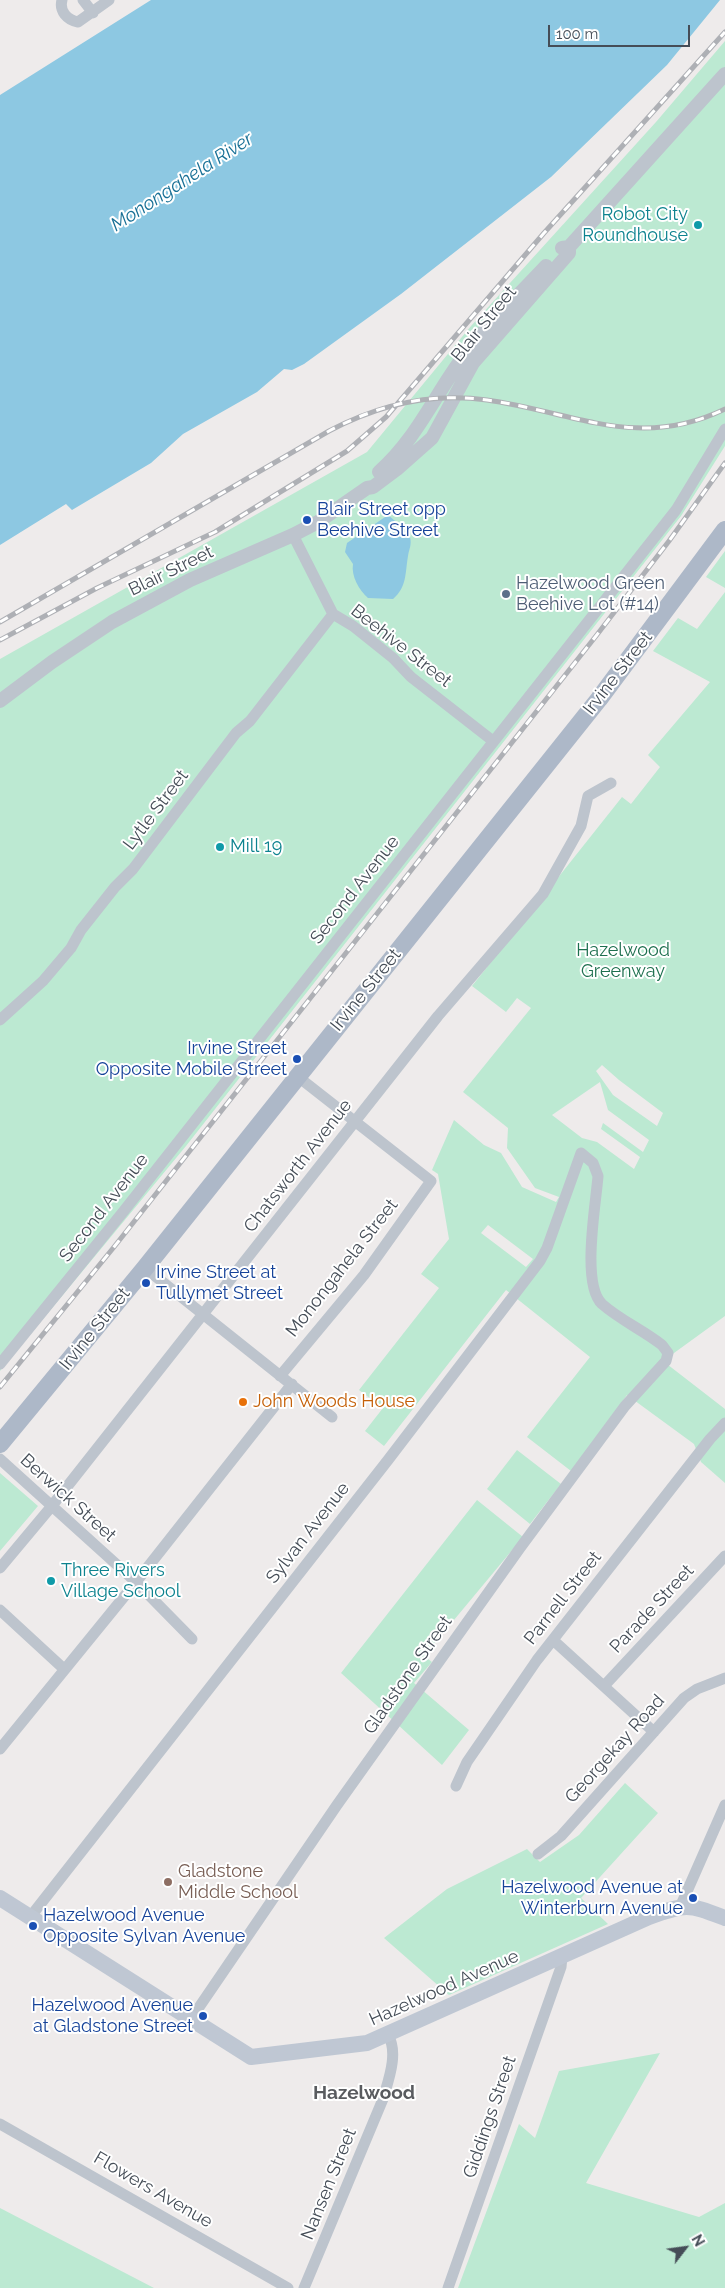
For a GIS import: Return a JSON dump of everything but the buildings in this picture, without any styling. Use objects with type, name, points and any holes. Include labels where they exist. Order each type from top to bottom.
[{"type":"main road","name":"Irvine Street","points":[[0,1444],[145,1268],[599,699],[725,530]]},
{"type":"main road","name":"Hazelwood Avenue","points":[[0,1898],[251,2056],[367,2043],[388,2036],[681,1905]]},
{"type":"main road","points":[[681,1905],[698,1908],[725,1918]]},
{"type":"street","points":[[62,0],[64,13],[74,21],[82,20],[109,0]]},
{"type":"street","points":[[83,0],[93,13]]},
{"type":"street","name":"Blair Street","points":[[0,700],[52,662],[120,617],[190,580],[293,536],[318,522],[367,488],[373,487],[432,438],[473,364],[569,253],[569,246],[725,74]]},
{"type":"street","name":"Second Avenue","points":[[0,1364],[106,1234],[676,510],[725,429]]},
{"type":"street","name":"Beehive Street","points":[[293,536],[332,614],[353,626],[393,658],[406,673],[494,741]]},
{"type":"street","name":"Lytle Street","points":[[0,1020],[43,981],[64,957],[81,930],[115,887],[133,869],[236,733],[250,722],[311,645],[317,632],[332,614]]},
{"type":"street","name":"Chatsworth Avenue","points":[[0,1568],[51,1507],[438,1016],[543,894],[581,826],[588,796],[611,783]]},
{"type":"street","points":[[297,1076],[355,1120]]},
{"type":"street","name":"Monongahela Street","points":[[280,1376],[364,1275],[431,1181],[355,1120]]},
{"type":"street","name":"Sylvan Avenue","points":[[31,1916],[388,1460],[540,1261],[547,1248],[581,1153],[592,1163],[598,1176],[590,1267],[594,1291],[601,1303],[662,1345],[668,1352],[666,1361]]},
{"type":"street","points":[[145,1268],[332,1416]]},
{"type":"street","name":"Gladstone Street","points":[[191,2019],[337,1805],[520,1548],[625,1406],[666,1361]]},
{"type":"street","points":[[0,1749],[136,1582],[292,1384]]},
{"type":"street","name":"Parnell Street","points":[[456,1786],[467,1762],[553,1640],[710,1439],[725,1423]]},
{"type":"street","name":"Berwick Street","points":[[0,1459],[136,1582],[192,1639]]},
{"type":"street","name":"Parade Street","points":[[604,1686],[725,1556]]},
{"type":"street","points":[[0,1610],[64,1669]]},
{"type":"street","points":[[553,1640],[654,1732]]},
{"type":"street","name":"Georgekay Road","points":[[538,1854],[561,1836],[684,1698],[696,1689],[725,1678]]},
{"type":"street","points":[[681,1905],[725,1805]]},
{"type":"street","name":"Giddings Street","points":[[448,2288],[561,1967],[562,1957]]},
{"type":"street","name":"Nansen Street","points":[[304,2288],[383,2100],[390,2075],[392,2042],[388,2036]]},
{"type":"street","name":"Flowers Avenue","points":[[0,2124],[288,2288]]},
{"type":"green space","points":[[725,41],[725,446],[681,516],[186,1146],[0,1371],[0,659],[367,452],[471,326],[656,122]]},
{"type":"green space","points":[[725,551],[725,588],[706,577]]},
{"type":"green space","name":"Hazelwood Greenway","points":[[725,592],[725,1316],[663,1361],[725,1409],[725,1483],[701,1462],[694,1444],[627,1395],[571,1471],[527,1437],[590,1357],[506,1290],[384,1446],[365,1431],[383,1408],[359,1390],[439,1288],[421,1274],[449,1239],[438,1174],[432,1170],[454,1120],[484,1145],[501,1153],[522,1187],[556,1202],[559,1197],[535,1188],[507,1148],[508,1128],[463,1092],[531,1008],[517,998],[506,1012],[472,986],[622,797],[631,804],[660,767],[648,755],[710,682],[653,651],[678,618],[697,629]],"holes":[[[602,1065],[663,1113],[657,1126],[613,1095],[596,1071]],[[600,1082],[608,1110],[649,1140],[643,1152],[603,1123],[601,1129],[640,1157],[634,1169],[597,1142],[582,1138],[552,1115]],[[488,1225],[533,1259],[526,1267],[481,1233]]]},
{"type":"green space","points":[[517,1450],[561,1484],[530,1524],[487,1489]]},
{"type":"green space","points":[[0,1473],[38,1506],[0,1551]]},
{"type":"green space","points":[[477,1500],[523,1537],[424,1656],[432,1662],[414,1683],[469,1730],[442,1765],[341,1673]]},
{"type":"green space","points":[[625,1783],[658,1813],[581,1898],[608,1924],[449,1995],[384,1938],[447,1889],[527,1849],[540,1862],[579,1835]]},
{"type":"green space","points":[[660,2053],[586,2183],[699,2217],[725,2203],[725,2288],[458,2288],[519,2124],[535,2138],[559,2071]]},
{"type":"green space","points":[[0,2208],[154,2288],[0,2288]]},
{"type":"water","name":"Monongahela River","points":[[151,0],[720,0],[667,65],[551,177],[401,294],[304,364],[292,370],[284,369],[257,392],[183,434],[151,463],[72,510],[66,504],[0,545],[0,95]]},
{"type":"water","points":[[388,515],[410,537],[411,545],[405,580],[401,590],[393,599],[368,598],[354,578],[353,564],[345,552],[347,543]]},
{"type":"railway","points":[[0,640],[97,588],[215,532],[347,451],[386,417],[544,233],[725,32]]},
{"type":"railway","points":[[0,622],[329,431],[366,414],[385,408],[425,399],[466,398],[487,400],[606,425],[635,428],[664,427],[694,421],[725,409]]},
{"type":"railway","points":[[0,1387],[114,1247],[596,636],[669,541],[725,463]]},
{"type":"place","name":"Robot City Roundhouse","points":[[698,225]]},
{"type":"place","name":"Blair Street opp Beehive Street","points":[[307,520]]},
{"type":"place","name":"Hazelwood Green Beehive Lot (#14)","points":[[506,594]]},
{"type":"place","name":"Mill 19","points":[[220,847]]},
{"type":"place","name":"Irvine Street Opposite Mobile Street","points":[[297,1059]]},
{"type":"place","name":"Irvine Street at Tullymet Street","points":[[146,1283]]},
{"type":"place","name":"John Woods House","points":[[243,1402]]},
{"type":"place","name":"Three Rivers Village School","points":[[51,1581]]},
{"type":"place","name":"Gladstone Middle School","points":[[168,1882]]},
{"type":"place","name":"Hazelwood Avenue at Winterburn Avenue","points":[[693,1898]]},
{"type":"place","name":"Hazelwood Avenue Opposite Sylvan Avenue","points":[[33,1926]]},
{"type":"place","name":"Hazelwood Avenue at Gladstone Street","points":[[203,2016]]},
{"type":"district","name":"Hazelwood","points":[[364,2093]]}]
